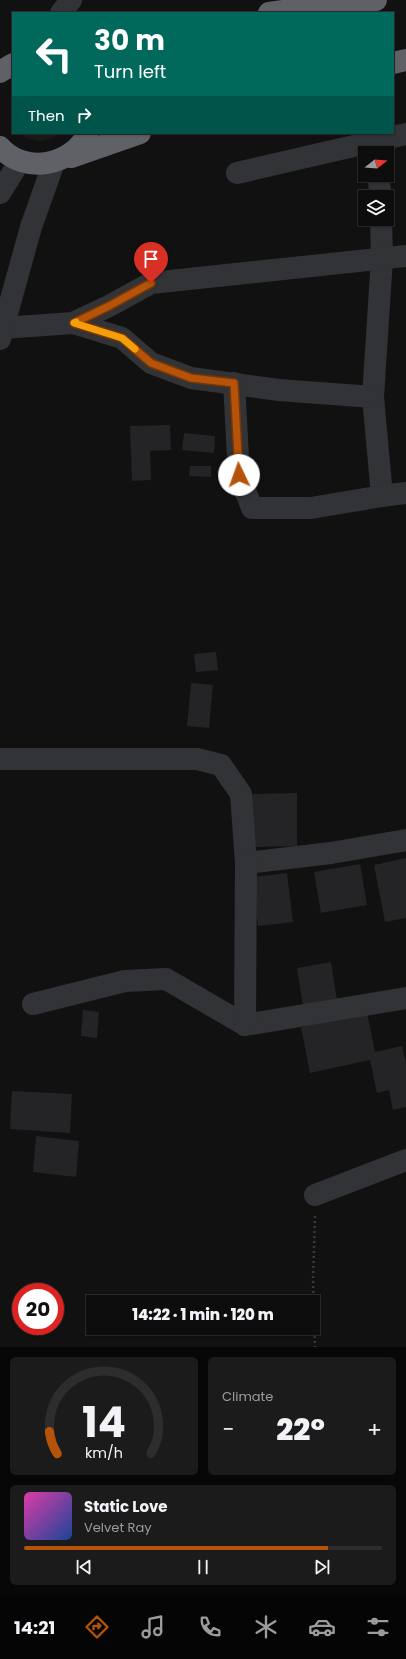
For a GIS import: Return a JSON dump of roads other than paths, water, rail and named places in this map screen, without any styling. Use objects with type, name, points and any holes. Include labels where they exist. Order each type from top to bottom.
[{"type":"highway","points":[[276,12],[331,4],[376,0]]},
{"type":"highway","points":[[394,63],[406,60]]},
{"type":"highway","points":[[0,67],[12,63]]},
{"type":"highway","points":[[0,72],[12,64]]},
{"type":"highway","points":[[54,162],[71,154],[84,141],[88,134]]},
{"type":"highway","points":[[0,147],[10,164],[37,164],[54,162],[137,134]]},
{"type":"street","points":[[63,12],[71,0]]},
{"type":"street","points":[[381,146],[406,134]]},
{"type":"street","points":[[236,173],[358,151]]},
{"type":"street","points":[[54,162],[31,227],[1,334],[74,323],[151,283],[406,256]]},
{"type":"street","points":[[0,193],[10,164]]},
{"type":"street","points":[[380,226],[382,258],[373,397],[382,496]]},
{"type":"street","points":[[74,323],[122,338],[151,363],[191,378],[279,390],[373,397]]},
{"type":"street","points":[[234,383],[239,475],[252,508],[311,508],[406,493]]},
{"type":"street","points":[[0,759],[197,759],[221,765],[241,794],[246,862],[245,1026]]},
{"type":"street","points":[[246,862],[331,853],[406,840]]},
{"type":"street","points":[[33,1004],[125,981],[166,979],[245,1026],[406,998]]},
{"type":"street","points":[[315,1195],[406,1160]]}]
